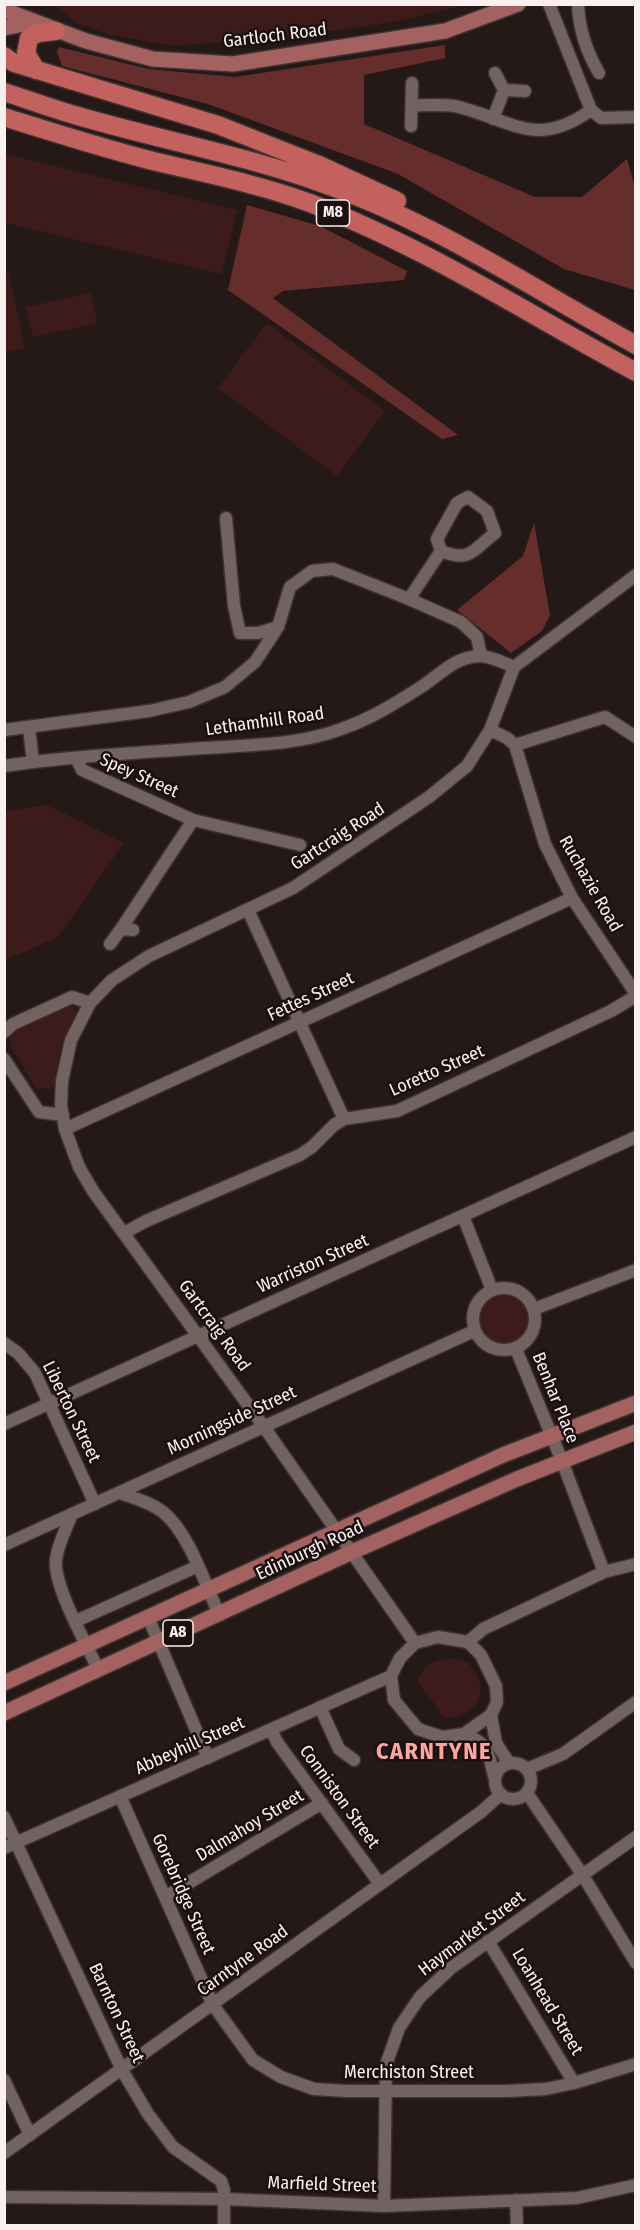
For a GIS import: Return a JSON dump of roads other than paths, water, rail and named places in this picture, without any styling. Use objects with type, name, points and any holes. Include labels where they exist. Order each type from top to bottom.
[{"type":"highway","points":[[36,70],[26,53],[28,38],[33,34],[56,31]]},
{"type":"highway","points":[[4,56],[14,63],[218,125],[320,165],[406,205],[471,250]]},
{"type":"highway","name":"M8","points":[[4,92],[79,116],[233,156],[324,184],[400,214],[471,250],[573,311],[636,345]]},
{"type":"highway","name":"M8","points":[[4,117],[106,149],[238,182],[308,203],[399,240],[636,372]]},
{"type":"highway","points":[[4,130],[106,149]]},
{"type":"main road","name":"Gartloch Road","points":[[4,10],[56,31],[153,59],[233,64],[445,32],[518,4]]},
{"type":"main road","points":[[4,28],[37,22]]},
{"type":"main road","name":"Edinburgh Road","points":[[4,1683],[337,1530],[551,1436],[636,1403]]},
{"type":"main road","name":"Edinburgh Road","points":[[4,1713],[352,1552],[562,1461],[636,1432]]},
{"type":"street","points":[[549,4],[591,110],[601,118],[636,117]]},
{"type":"street","points":[[579,4],[586,52],[599,73]]},
{"type":"street","points":[[570,58],[586,52]]},
{"type":"street","points":[[493,119],[504,90],[495,73]]},
{"type":"street","points":[[411,126],[412,83]]},
{"type":"street","points":[[504,90],[525,91]]},
{"type":"street","points":[[412,105],[457,106],[523,130],[548,130],[574,122],[591,110]]},
{"type":"street","points":[[468,497],[487,511],[495,533],[465,557],[455,557],[441,551],[436,539],[457,503],[468,497]]},
{"type":"street","points":[[226,518],[234,606],[240,633],[258,633],[278,627]]},
{"type":"street","points":[[409,599],[441,551]]},
{"type":"street","name":"Lethamhill Road","points":[[4,730],[149,711],[189,702],[225,687],[255,662],[278,627],[290,587],[312,571],[333,569],[461,622],[477,637],[481,656],[459,660],[383,711],[343,729],[305,738],[253,745],[76,758],[4,766]]},
{"type":"street","points":[[481,656],[514,667],[636,575]]},
{"type":"street","name":"Gartcraig Road","points":[[415,1642],[264,1427],[93,1191],[79,1167],[65,1129],[62,1110],[62,1081],[71,1040],[88,1007],[112,980],[149,956],[293,888],[429,797],[467,766],[490,730],[514,667]]},
{"type":"street","points":[[490,730],[507,738],[515,745],[605,717],[636,737]]},
{"type":"street","points":[[29,728],[33,762]]},
{"type":"street","name":"Ruchazie Road","points":[[515,745],[545,844],[573,898],[636,995]]},
{"type":"street","name":"Spey Street","points":[[76,758],[82,770],[193,820],[300,845]]},
{"type":"street","name":"Spey Street","points":[[110,944],[127,929],[193,820]]},
{"type":"street","name":"Fettes Street","points":[[65,1129],[573,898]]},
{"type":"street","points":[[124,1233],[300,1155],[344,1119],[248,910]]},
{"type":"street","name":"Loretto Street","points":[[344,1119],[397,1111],[611,1011],[636,995]]},
{"type":"street","points":[[4,1032],[13,1023],[72,997],[88,1007]]},
{"type":"street","points":[[4,1059],[33,1102],[62,1110]]},
{"type":"street","name":"Warriston Street","points":[[4,1424],[636,1137]]},
{"type":"street","points":[[463,1216],[492,1290]]},
{"type":"street","points":[[534,1309],[636,1270]]},
{"type":"street","points":[[502,1288],[522,1293],[534,1309],[536,1318],[531,1336],[516,1349],[496,1350],[487,1346],[474,1331],[472,1321],[477,1302],[492,1290],[502,1288]]},
{"type":"street","name":"Morningside Street","points":[[4,1545],[474,1331]]},
{"type":"street","name":"Liberton Street","points":[[4,1343],[18,1353],[34,1373],[50,1403],[95,1504]]},
{"type":"street","name":"Benhar Place","points":[[516,1349],[604,1572]]},
{"type":"street","points":[[120,1493],[142,1500],[162,1511],[173,1523],[198,1566],[219,1614]]},
{"type":"street","points":[[72,1515],[56,1560],[59,1584],[98,1670]]},
{"type":"street","points":[[468,1642],[483,1629],[604,1572],[636,1564]]},
{"type":"street","points":[[76,1621],[198,1566]]},
{"type":"street","points":[[148,1617],[208,1758]]},
{"type":"street","points":[[438,1637],[468,1642],[481,1655],[496,1686],[497,1702],[491,1715],[464,1734],[442,1737],[418,1729],[394,1700],[391,1676],[400,1658],[415,1642],[438,1637]]},
{"type":"street","name":"Abbeyhill Street","points":[[10,1846],[391,1676]]},
{"type":"street","points":[[527,1769],[563,1754],[636,1702]]},
{"type":"street","points":[[320,1707],[339,1749],[354,1760]]},
{"type":"street","points":[[491,1715],[496,1743],[509,1763]]},
{"type":"street","name":"Conniston Street","points":[[271,1730],[277,1742],[380,1884]]},
{"type":"street","points":[[464,1734],[479,1740],[484,1746],[495,1786],[501,1794],[516,1798],[527,1793],[531,1784],[527,1769],[520,1764],[509,1763],[497,1770],[494,1776]]},
{"type":"street","points":[[527,1793],[582,1874],[636,1963]]},
{"type":"street","name":"Carntyne Road","points":[[4,2153],[481,1812],[501,1794]]},
{"type":"street","name":"Gorebridge Street","points":[[120,1797],[213,2005]]},
{"type":"street","name":"Dalmahoy Street","points":[[165,1897],[322,1803]]},
{"type":"street","name":"Barnton Street","points":[[4,1817],[10,1846],[122,2070],[148,2114],[172,2147],[221,2181],[225,2199]]},
{"type":"street","name":"Haymarket Street","points":[[384,2206],[386,2065],[399,2028],[420,1997],[451,1968],[636,1837]]},
{"type":"street","name":"Loanhead Street","points":[[488,1941],[574,2083]]},
{"type":"street","name":"Merchiston Street","points":[[213,2005],[253,2060],[281,2077],[314,2089],[346,2091],[546,2089],[636,2064]]},
{"type":"street","points":[[4,2080],[30,2135]]},
{"type":"street","name":"Marfield Street","points":[[4,2197],[225,2199],[384,2206],[578,2198],[636,2185]]},
{"type":"street","points":[[224,2226],[225,2199]]},
{"type":"street","points":[[516,2200],[517,2226]]},
{"type":"district","name":"CARNTYNE","points":[[434,1752]]}]
